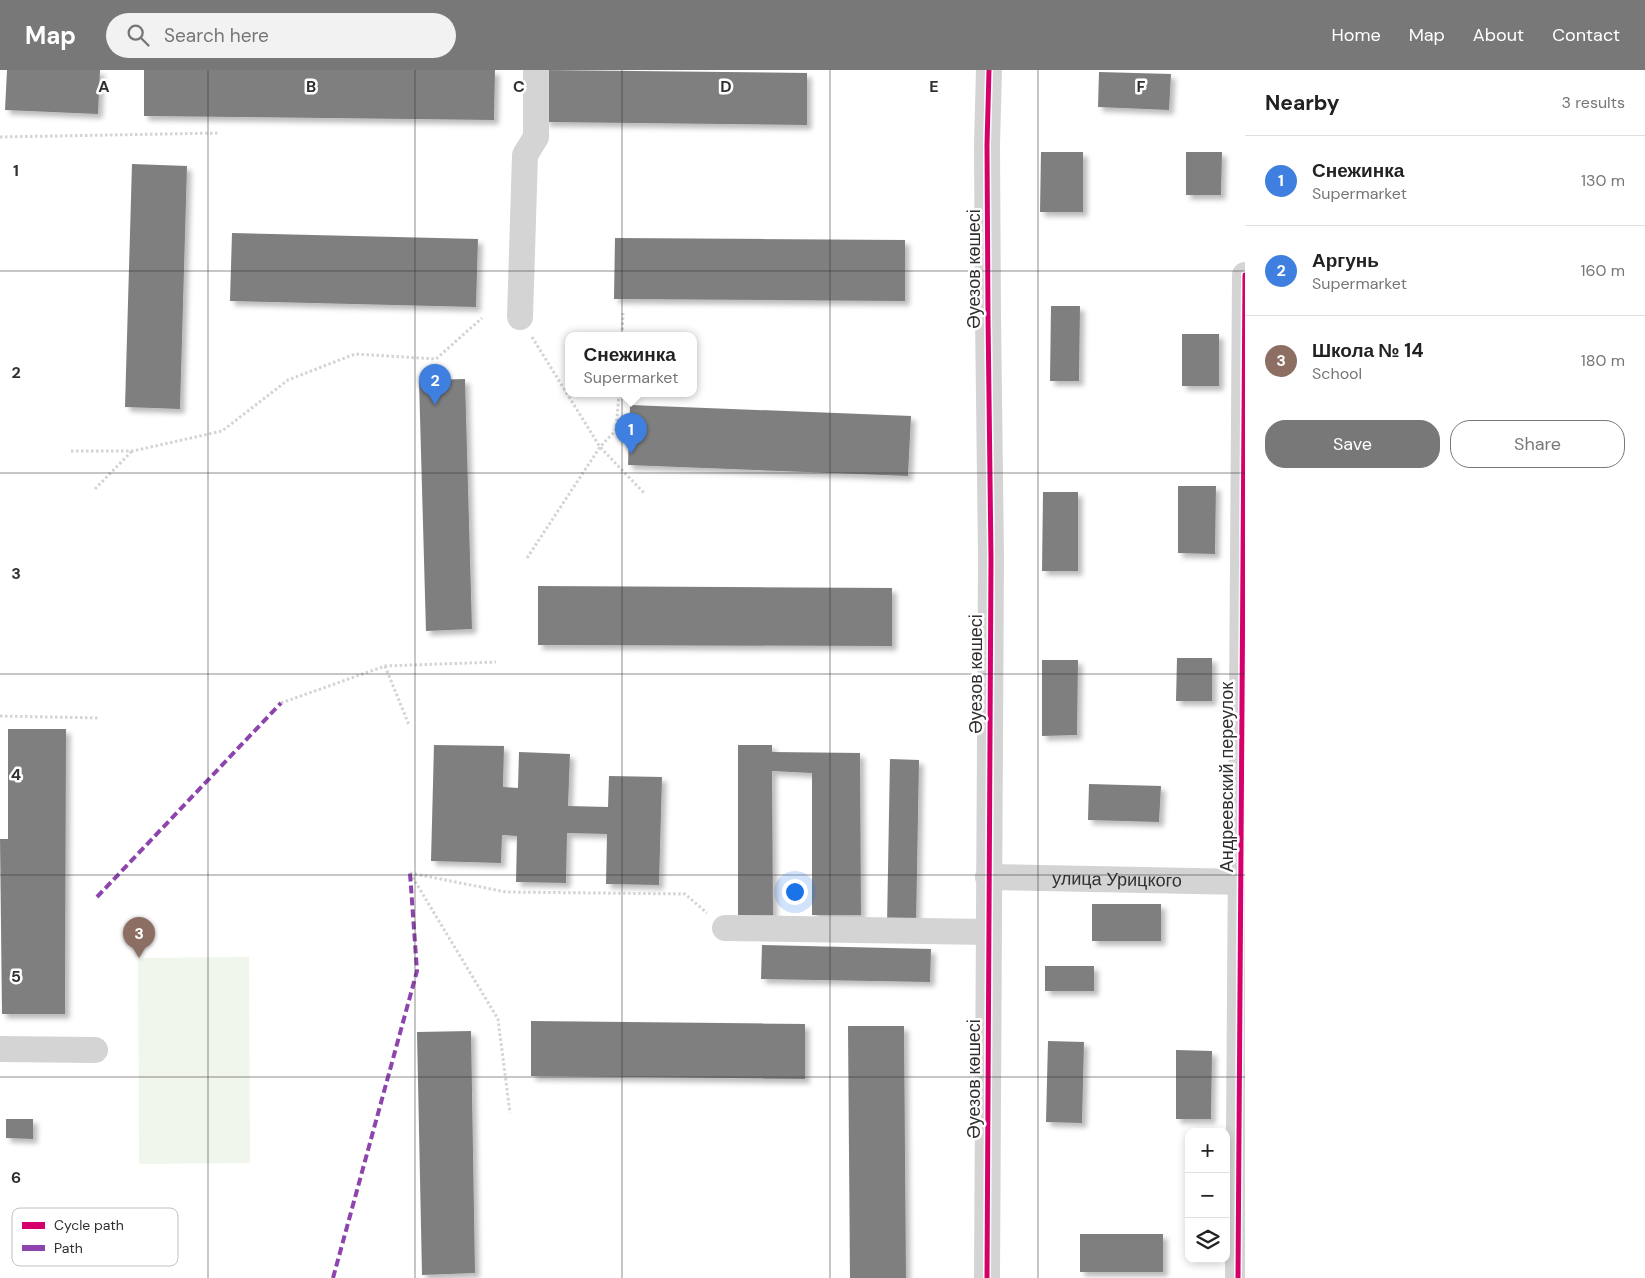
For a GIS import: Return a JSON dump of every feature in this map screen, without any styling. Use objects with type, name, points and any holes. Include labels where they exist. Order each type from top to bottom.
[{"type":"street","points":[[520,318],[525,155],[536,137],[536,70]]},
{"type":"street","name":"Әуезов көшесі","points":[[987,1278],[991,558],[987,145],[989,70]]},
{"type":"street","name":"Андреевский переулок","points":[[1238,1278],[1245,276]]},
{"type":"street","name":"улица Урицкого","points":[[988,877],[1242,882]]},
{"type":"street","points":[[725,928],[988,932]]},
{"type":"street","points":[[0,1049],[95,1050]]},
{"type":"path","points":[[0,137],[220,133]]},
{"type":"path","points":[[622,332],[624,313]]},
{"type":"path","points":[[71,451],[133,451],[222,431],[288,380],[355,354],[436,359],[482,318]]},
{"type":"path","points":[[520,318],[565,391]]},
{"type":"path","points":[[569,397],[600,447],[644,494]]},
{"type":"path","points":[[527,558],[600,447],[616,430],[619,397]]},
{"type":"path","points":[[95,489],[133,451]]},
{"type":"path","points":[[281,703],[385,666],[496,662]]},
{"type":"path","points":[[385,666],[409,725]]},
{"type":"path","points":[[0,716],[98,718]]},
{"type":"path","points":[[510,1113],[498,1020],[410,873],[506,892],[685,894],[725,928]]},
{"type":"shaded area","points":[[249,957],[250,1163],[139,1164],[138,958]]},
{"type":"building","points":[[7,70],[100,70],[98,114],[5,110]]},
{"type":"building","points":[[144,70],[495,70],[494,120],[144,116]]},
{"type":"building","points":[[546,70],[807,73],[807,125],[545,122]]},
{"type":"building","points":[[1099,72],[1171,74],[1169,110],[1098,107]]},
{"type":"building","points":[[1041,152],[1083,152],[1083,212],[1040,212]]},
{"type":"building","points":[[1186,152],[1222,152],[1221,195],[1186,195]]},
{"type":"building","points":[[132,164],[187,166],[180,409],[125,407]]},
{"type":"building","points":[[232,233],[478,239],[476,307],[230,301]]},
{"type":"building","points":[[615,238],[905,240],[905,301],[614,299]]},
{"type":"building","points":[[1051,306],[1080,306],[1079,381],[1050,381]]},
{"type":"building","points":[[1182,334],[1219,334],[1219,386],[1182,386]]},
{"type":"building","points":[[465,379],[472,629],[426,631],[419,380]]},
{"type":"building","points":[[630,405],[911,416],[908,476],[628,465]]},
{"type":"building","points":[[1178,486],[1216,486],[1215,554],[1178,553]]},
{"type":"building","points":[[1043,492],[1078,492],[1078,571],[1042,571]]},
{"type":"building","points":[[538,586],[892,588],[892,646],[538,645]]},
{"type":"building","points":[[1177,658],[1212,658],[1212,701],[1176,701]]},
{"type":"building","points":[[1042,660],[1078,660],[1077,735],[1042,736]]},
{"type":"building","points":[[8,729],[66,729],[65,1014],[2,1014],[0,839],[8,839]]},
{"type":"building","points":[[434,745],[504,746],[503,787],[518,788],[519,752],[570,754],[568,806],[608,807],[609,776],[662,777],[659,885],[606,884],[607,834],[567,833],[566,883],[516,882],[517,836],[502,835],[501,863],[431,861]]},
{"type":"building","points":[[738,745],[772,745],[772,752],[860,753],[861,915],[812,915],[812,773],[772,771],[773,915],[738,915]]},
{"type":"building","points":[[890,759],[919,760],[916,926],[887,925]]},
{"type":"building","points":[[1089,784],[1161,786],[1159,822],[1088,820]]},
{"type":"building","points":[[1092,904],[1161,904],[1161,941],[1092,941]]},
{"type":"building","points":[[762,945],[931,949],[930,982],[761,979]]},
{"type":"building","points":[[1045,966],[1094,966],[1094,991],[1045,991]]},
{"type":"building","points":[[531,1021],[805,1024],[805,1079],[531,1076]]},
{"type":"building","points":[[848,1026],[904,1026],[906,1278],[850,1278]]},
{"type":"building","points":[[471,1031],[475,1273],[422,1275],[417,1032]]},
{"type":"building","points":[[1048,1041],[1084,1042],[1082,1123],[1046,1122]]},
{"type":"building","points":[[1176,1050],[1212,1051],[1211,1119],[1176,1119]]},
{"type":"building","points":[[6,1119],[33,1119],[33,1139],[6,1138]]},
{"type":"building","points":[[1080,1234],[1163,1234],[1163,1272],[1080,1272]]},
{"type":"marked path","points":[[97,897],[281,703]]},
{"type":"marked path","points":[[333,1278],[417,971],[410,873]]},
{"type":"cycle path","points":[[987,1278],[991,558],[987,145],[989,70]]},
{"type":"cycle path","points":[[1238,1278],[1245,275]]},
{"type":"place","name":"Аргунь","points":[[435,405]]},
{"type":"place","name":"Снежинка","points":[[631,454]]},
{"type":"place","name":"Школа № 14","points":[[139,958]]}]
